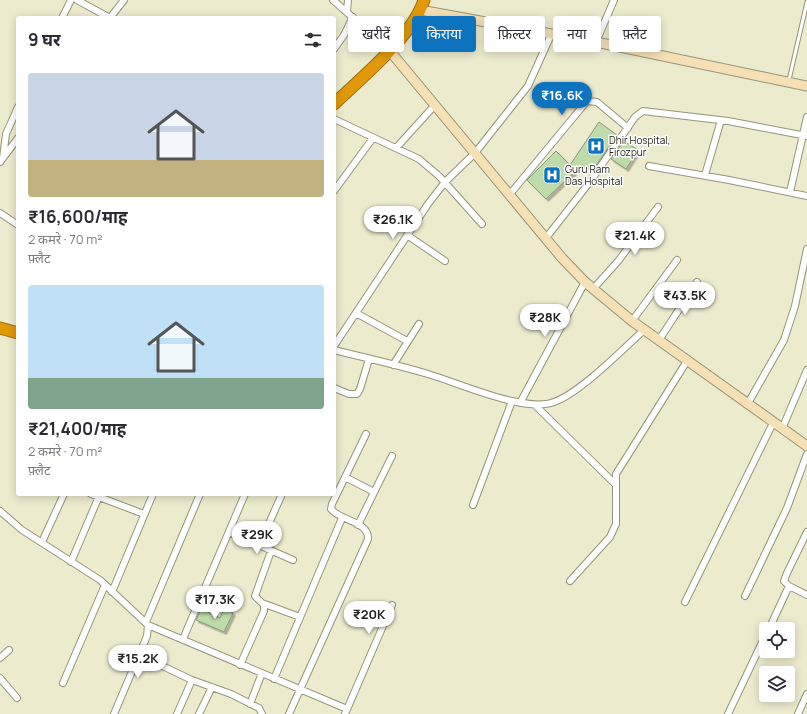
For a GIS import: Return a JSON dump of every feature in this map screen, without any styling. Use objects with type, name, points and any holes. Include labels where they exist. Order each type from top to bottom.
[{"type":"highway","points":[[404,33],[414,22],[422,5]]},
{"type":"highway","points":[[336,102],[387,52]]},
{"type":"highway","points":[[0,328],[16,332]]},
{"type":"street","points":[[63,16],[71,0]]},
{"type":"street","points":[[77,0],[106,16]]},
{"type":"street","points":[[112,16],[124,0]]},
{"type":"street","points":[[333,0],[352,16]]},
{"type":"street","points":[[346,11],[348,0]]},
{"type":"street","points":[[601,30],[614,0]]},
{"type":"street","points":[[336,345],[407,235],[445,182],[475,153],[528,86],[551,35],[422,5]]},
{"type":"street","points":[[336,46],[348,27]]},
{"type":"street","points":[[601,43],[807,86]]},
{"type":"street","points":[[391,52],[546,238],[585,282],[644,330],[747,405],[807,446]]},
{"type":"street","points":[[510,194],[588,101],[597,102],[628,128]]},
{"type":"street","points":[[396,148],[435,105]]},
{"type":"street","points":[[546,238],[589,183],[638,113],[646,110],[721,120],[805,135]]},
{"type":"street","points":[[1,160],[6,134],[16,112]]},
{"type":"street","points":[[790,192],[805,135],[807,117]]},
{"type":"street","points":[[705,176],[721,120]]},
{"type":"street","points":[[336,121],[419,160],[445,182],[482,224]]},
{"type":"street","points":[[336,188],[374,138]]},
{"type":"street","points":[[1,160],[16,141]]},
{"type":"street","points":[[648,166],[807,196]]},
{"type":"street","points":[[593,289],[619,260],[658,208]]},
{"type":"street","points":[[0,213],[16,224]]},
{"type":"street","points":[[407,235],[445,261]]},
{"type":"street","points":[[747,405],[784,340],[795,306],[807,249]]},
{"type":"street","points":[[632,321],[677,260]]},
{"type":"street","points":[[520,403],[585,282]]},
{"type":"street","points":[[659,340],[696,282]]},
{"type":"street","points":[[356,313],[408,341]]},
{"type":"street","points":[[393,365],[419,324]]},
{"type":"street","points":[[336,349],[430,375],[512,401],[520,403],[548,404],[566,396],[586,381],[644,330]]},
{"type":"street","points":[[336,389],[349,394],[356,394],[360,389],[369,359]]},
{"type":"street","points":[[570,581],[610,537],[615,529],[615,484],[619,467],[687,361]]},
{"type":"street","points":[[782,429],[807,370]]},
{"type":"street","points":[[473,505],[512,401]]},
{"type":"street","points":[[536,404],[615,484]]},
{"type":"street","points":[[685,602],[773,423]]},
{"type":"street","points":[[289,714],[368,538],[367,530],[333,512],[331,506],[366,434]]},
{"type":"street","points":[[745,596],[787,508],[807,454]]},
{"type":"street","points":[[358,525],[392,456]]},
{"type":"street","points":[[346,477],[374,492]]},
{"type":"street","points":[[42,542],[63,496]]},
{"type":"street","points":[[71,562],[99,496],[144,514]]},
{"type":"street","points":[[112,592],[152,496]]},
{"type":"street","points":[[114,714],[147,636],[147,624],[199,496]]},
{"type":"street","points":[[183,640],[244,496]]},
{"type":"street","points":[[260,546],[281,496]]},
{"type":"street","points":[[0,511],[14,524],[93,575],[147,624],[299,689],[346,712],[392,605]]},
{"type":"street","points":[[274,679],[342,518]]},
{"type":"street","points":[[229,532],[293,560]]},
{"type":"street","points":[[807,532],[784,581],[789,586],[807,594]]},
{"type":"street","points":[[272,551],[256,593],[256,599],[262,603],[300,618]]},
{"type":"street","points":[[62,683],[105,585]]},
{"type":"street","points":[[772,622],[789,586]]},
{"type":"street","points":[[240,665],[264,611],[262,603]]},
{"type":"street","points":[[728,714],[759,649]]},
{"type":"street","points":[[0,658],[9,650]]},
{"type":"street","points":[[139,655],[192,680],[212,687],[259,708],[262,714]]},
{"type":"street","points":[[250,704],[262,673]]},
{"type":"street","points":[[0,678],[17,698]]},
{"type":"street","points":[[177,714],[192,680]]},
{"type":"street","points":[[199,714],[212,687]]},
{"type":"street","points":[[798,714],[807,694]]},
{"type":"lane","points":[[789,82],[807,2]]},
{"type":"building","points":[[599,122],[617,135],[592,171],[582,165],[546,199],[527,180],[556,151],[570,165]]},
{"type":"building","points":[[624,141],[638,150],[626,169],[611,159]]},
{"type":"building","points":[[201,609],[220,618],[224,609],[233,613],[224,632],[196,620]]},
{"type":"place","name":"Dhir Hospital, Firozpur","points":[[596,146]]},
{"type":"place","name":"Guru Ram Das Hospital","points":[[552,175]]}]
